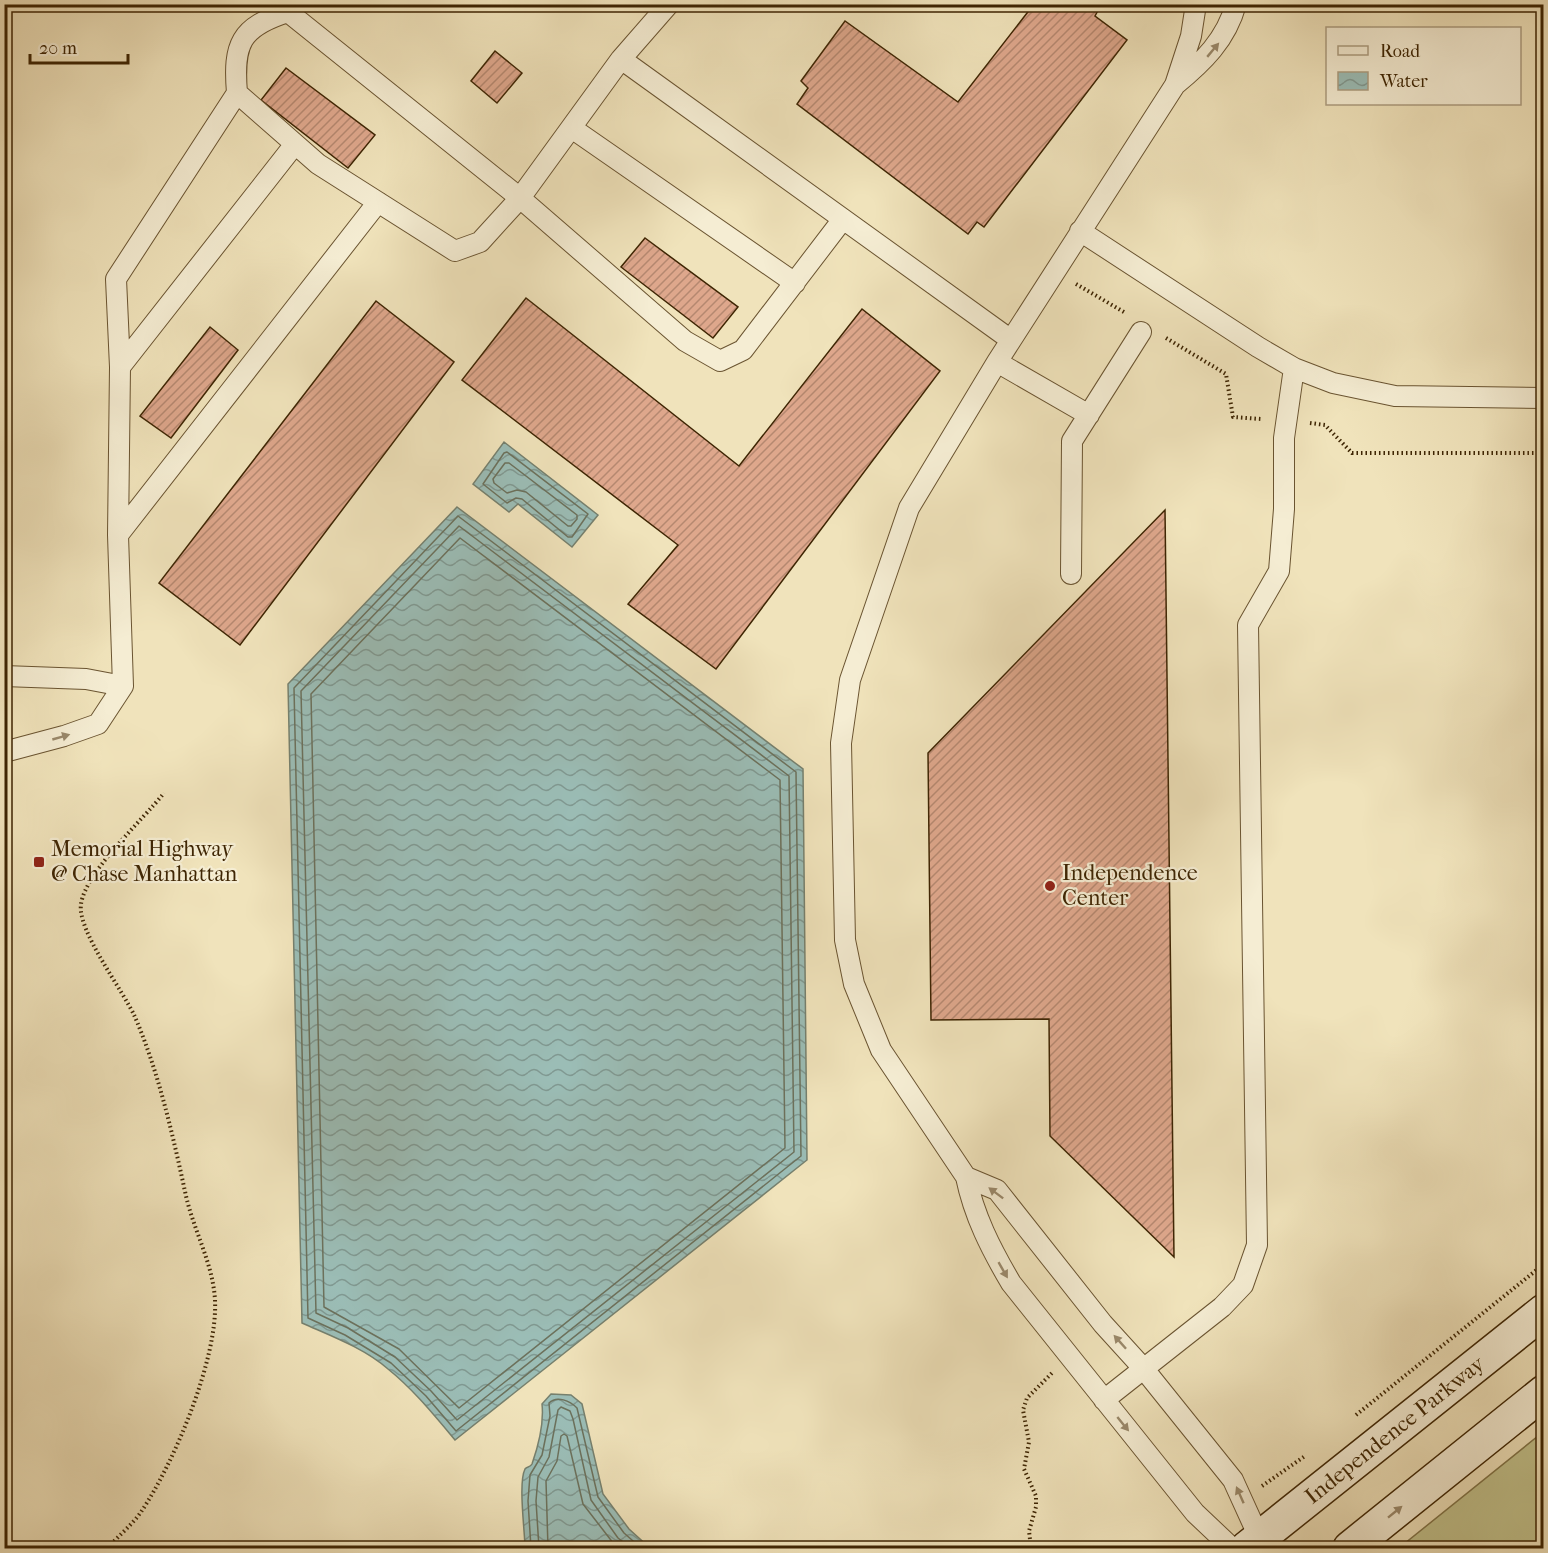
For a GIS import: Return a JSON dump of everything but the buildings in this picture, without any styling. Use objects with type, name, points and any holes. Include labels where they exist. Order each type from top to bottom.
[{"type":"main road","name":"Independence Parkway","points":[[1250,1546],[1544,1311]]},
{"type":"main road","points":[[1350,1548],[1544,1392]]},
{"type":"lane","points":[[237,93],[318,164],[455,251],[480,242],[520,198],[573,129],[621,59],[669,4]]},
{"type":"lane","points":[[1175,85],[1191,36],[1196,4]]},
{"type":"lane","points":[[1236,4],[1228,29],[1216,47],[1175,85],[1080,231],[997,362],[909,508],[850,680],[841,743],[845,940],[854,984],[881,1050],[966,1178],[971,1201],[987,1243],[1011,1283],[1195,1513],[1250,1546]]},
{"type":"lane","points":[[4,752],[98,724],[123,686],[118,535],[120,367],[116,279],[237,93],[234,60],[250,28],[288,12],[520,198],[685,341],[720,361],[743,350],[843,219]]},
{"type":"lane","points":[[621,59],[1011,340]]},
{"type":"lane","points":[[573,129],[795,283]]},
{"type":"lane","points":[[120,367],[295,144]]},
{"type":"lane","points":[[118,535],[378,202]]},
{"type":"lane","points":[[1080,231],[1178,297],[1294,368],[1353,390],[1419,398],[1544,398]]},
{"type":"lane","points":[[1071,574],[1072,441],[1141,332]]},
{"type":"lane","points":[[997,362],[1089,415]]},
{"type":"lane","points":[[1104,1400],[1222,1307],[1243,1285],[1257,1245],[1248,625],[1279,572],[1284,509],[1284,438],[1294,368]]},
{"type":"lane","points":[[4,676],[86,679],[123,686]]},
{"type":"lane","points":[[966,1178],[997,1190],[1103,1324],[1143,1368],[1233,1480],[1242,1500],[1250,1546]]},
{"type":"path","points":[[108,1548],[141,1512],[169,1460],[206,1366],[215,1320],[215,1300],[208,1266],[192,1222],[157,1081],[135,1017],[87,931],[81,913],[83,894],[92,878],[164,793]]},
{"type":"path","points":[[1352,1419],[1544,1264]]},
{"type":"path","points":[[1031,1548],[1029,1531],[1036,1507],[1036,1496],[1024,1469],[1029,1442],[1023,1404],[1068,1357]]},
{"type":"path","points":[[1242,1500],[1306,1456]]},
{"type":"green space","points":[[1543,1432],[1543,1548],[1399,1548]]},
{"type":"water","points":[[504,442],[598,515],[572,547],[518,504],[509,512],[473,484]]},
{"type":"water","points":[[457,507],[803,769],[807,1160],[455,1440],[415,1394],[379,1362],[347,1343],[302,1323],[288,684]]},
{"type":"water","points":[[551,1394],[571,1395],[582,1404],[603,1494],[629,1529],[650,1548],[525,1548],[523,1476],[525,1469],[532,1464],[536,1450],[541,1427],[542,1404]]},
{"type":"place","name":"Memorial Highway @ Chase Manhattan","points":[[39,862]]},
{"type":"place","name":"Independence Center","points":[[1050,886]]}]
